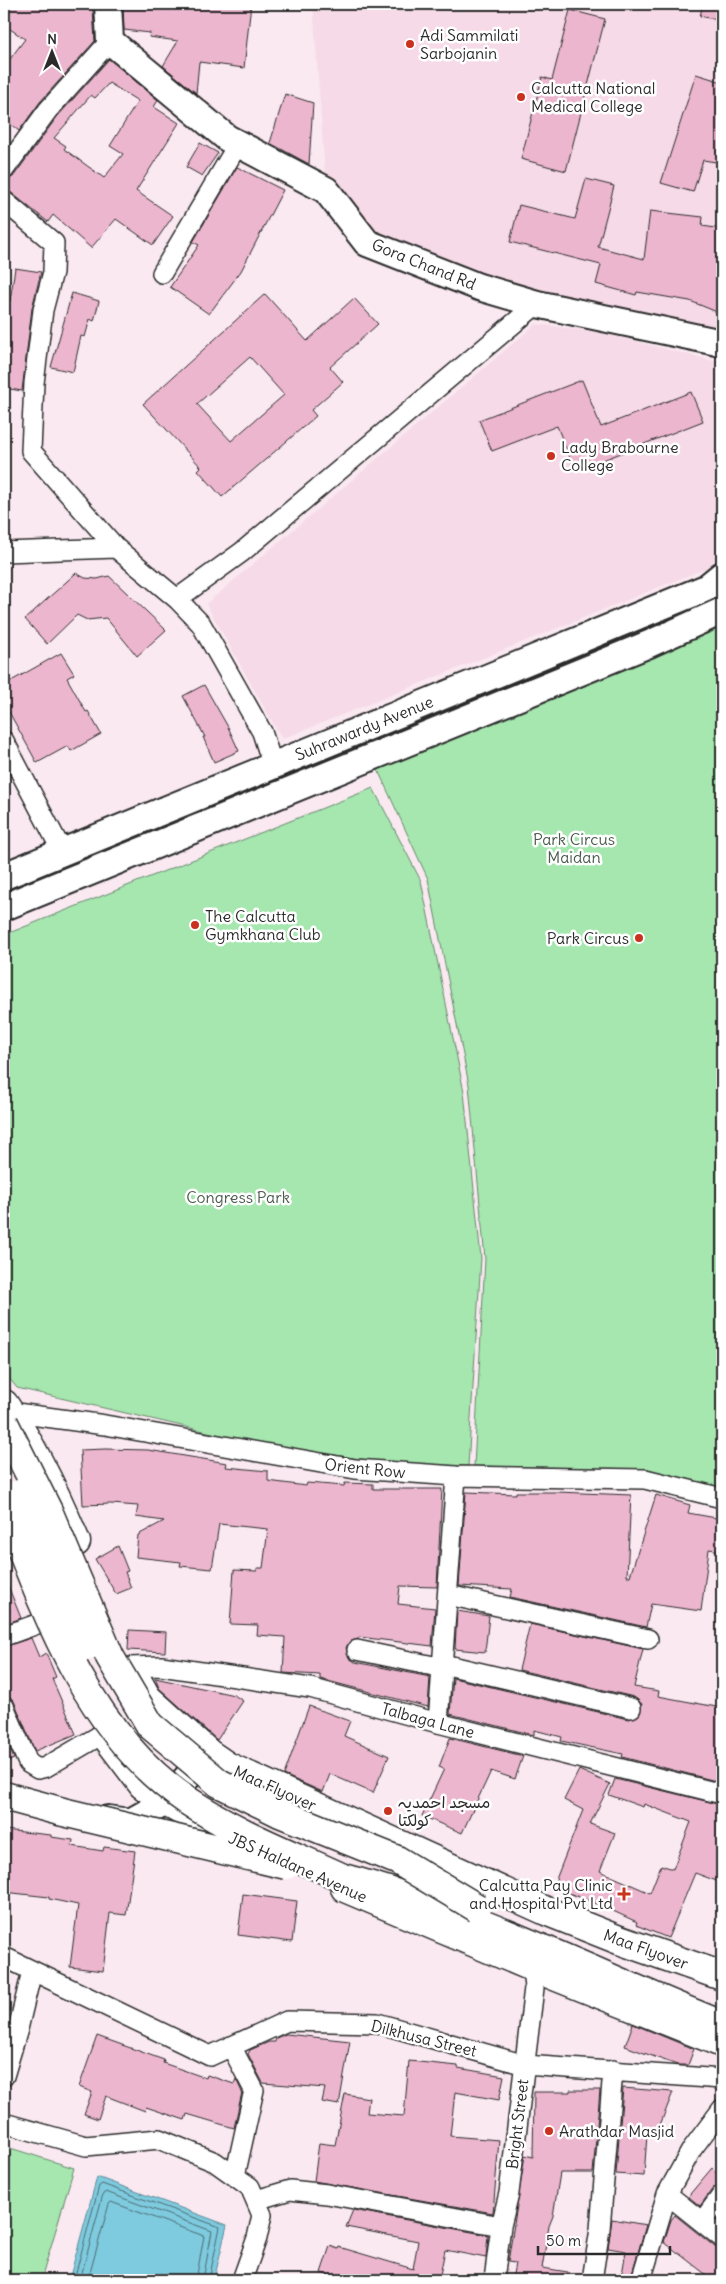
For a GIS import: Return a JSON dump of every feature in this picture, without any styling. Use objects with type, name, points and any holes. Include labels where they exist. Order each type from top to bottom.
[{"type":"main road","points":[[108,4],[110,41]]},
{"type":"main road","name":"Gora Chand Rd","points":[[110,41],[227,138],[326,190],[367,243],[479,287],[537,304],[722,343]]},
{"type":"main road","name":"Suhrawardy Avenue","points":[[4,876],[706,588],[722,575]]},
{"type":"main road","name":"Suhrawardy Avenue","points":[[4,907],[640,647],[722,611]]},
{"type":"main road","points":[[6,1413],[110,1656],[150,1725],[219,1783],[280,1813],[396,1860],[478,1908]]},
{"type":"main road","name":"Maa Flyover","points":[[6,1413],[22,1429],[60,1504],[120,1648],[147,1698],[208,1753],[226,1766],[546,1911],[619,1940],[722,1976]]},
{"type":"main road","name":"Maa Flyover","points":[[4,1458],[93,1664],[104,1683],[162,1754],[198,1783],[247,1815],[376,1871],[554,1936],[722,2004]]},
{"type":"main road","points":[[4,1504],[39,1592],[73,1665],[97,1708],[125,1744],[150,1770],[186,1800],[232,1828],[343,1878]]},
{"type":"main road","name":"JBS Haldane Avenue","points":[[4,1539],[40,1623],[70,1683],[117,1753],[143,1785],[166,1802],[246,1847],[532,1967],[722,2043]]},
{"type":"main road","points":[[4,1797],[86,1817],[130,1822],[166,1802],[208,1753]]},
{"type":"main road","points":[[4,1797],[382,1888],[525,1942],[722,2025]]},
{"type":"street","points":[[4,170],[48,110],[110,41]]},
{"type":"street","points":[[162,273],[238,144]]},
{"type":"street","points":[[4,201],[54,242],[53,272],[43,310],[34,383],[31,451],[116,548],[177,599],[201,624],[262,732],[273,766]]},
{"type":"street","points":[[177,599],[242,552],[537,304]]},
{"type":"street","points":[[4,552],[116,548]]},
{"type":"street","points":[[4,741],[63,853]]},
{"type":"street","name":"Orient Row","points":[[6,1413],[97,1424],[355,1469],[456,1476],[645,1479],[722,1498]]},
{"type":"street","points":[[438,1723],[456,1476]]},
{"type":"street","points":[[448,1595],[648,1639]]},
{"type":"street","points":[[4,1636],[40,1623]]},
{"type":"street","points":[[357,1650],[443,1666],[632,1708]]},
{"type":"street","name":"Talbaga Lane","points":[[130,1666],[161,1666],[310,1688],[438,1723],[722,1794]]},
{"type":"street","points":[[4,1706],[28,1763],[38,1769],[46,1767],[104,1733]]},
{"type":"street","name":"Dilkhusa Street","points":[[4,1957],[210,2056],[287,2021],[377,2023],[525,2065],[722,2079]]},
{"type":"street","name":"Bright Street","points":[[494,2280],[501,2226],[509,2192],[525,2065],[534,1988],[532,1967]]},
{"type":"street","points":[[4,2076],[32,1971]]},
{"type":"street","points":[[231,2046],[254,2090],[235,2176]]},
{"type":"street","points":[[592,2280],[600,2229],[613,2070]]},
{"type":"street","points":[[641,2280],[668,2194],[692,2148],[722,2109]]},
{"type":"street","points":[[4,2124],[86,2146],[160,2139],[215,2162],[250,2187],[262,2214],[257,2238],[242,2280]]},
{"type":"street","points":[[256,2200],[290,2190],[326,2194],[501,2226]]},
{"type":"street","points":[[668,2194],[722,2238]]},
{"type":"street","points":[[702,2222],[722,2195]]},
{"type":"shaded area","name":"Calcutta National Medical College","points":[[313,4],[722,4],[722,343],[367,243],[326,190]]},
{"type":"shaded area","name":"Lady Brabourne College","points":[[536,324],[598,332],[722,363],[722,550],[709,567],[282,739],[206,604]]},
{"type":"green space","name":"Park Circus Maidan","points":[[722,620],[722,1491],[648,1469],[474,1466],[485,1259],[469,1085],[428,879],[377,768]]},
{"type":"green space","name":"Congress Park","points":[[373,788],[421,881],[464,1092],[481,1258],[468,1466],[385,1463],[247,1441],[17,1388],[4,1372],[4,935]]},
{"type":"green space","points":[[4,2146],[74,2168],[41,2280],[4,2280]]},
{"type":"water","points":[[97,2177],[227,2225],[214,2280],[69,2280]]},
{"type":"building","points":[[4,4],[83,4],[93,10],[95,41],[40,102],[19,131],[4,119],[4,67],[25,39],[4,25]]},
{"type":"building","points":[[123,4],[154,6],[154,4],[251,4],[244,68],[199,62],[196,93],[163,66],[178,41],[149,37],[150,33],[124,30]]},
{"type":"building","points":[[703,4],[722,4],[722,21],[700,16]]},
{"type":"building","points":[[570,10],[605,19],[566,171],[521,159],[542,77],[552,80]]},
{"type":"building","points":[[109,59],[158,100],[154,107],[179,123],[136,191],[173,216],[153,245],[116,219],[91,248],[53,215],[48,222],[4,187],[4,181],[13,177],[57,117]],"holes":[[[109,83],[138,101],[110,146],[123,154],[104,178],[64,149],[66,146],[54,138],[91,95],[95,98]]]},
{"type":"building","points":[[696,74],[722,82],[722,163],[703,160],[693,192],[661,183]]},
{"type":"building","points":[[285,94],[313,103],[309,164],[270,143]]},
{"type":"building","points":[[200,143],[218,153],[202,176],[186,167]]},
{"type":"building","points":[[237,167],[283,190],[241,271],[209,314],[170,287],[199,245],[193,242]]},
{"type":"building","points":[[586,179],[614,186],[598,247],[644,259],[650,211],[703,217],[702,226],[722,229],[722,314],[690,301],[637,292],[636,295],[596,284],[601,265],[510,242],[519,205],[575,219]]},
{"type":"building","points":[[15,268],[41,272],[32,308],[22,391],[4,388],[6,326],[4,325],[4,300],[10,301]]},
{"type":"building","points":[[72,293],[99,301],[94,321],[90,319],[85,337],[81,336],[73,372],[51,367]]},
{"type":"building","points":[[265,294],[307,341],[354,298],[378,324],[330,367],[343,382],[311,410],[316,416],[222,497],[198,470],[201,467],[143,404]],"holes":[[[250,357],[284,395],[231,441],[197,404]]]},
{"type":"building","points":[[582,380],[601,427],[691,392],[703,421],[575,471],[557,426],[492,451],[479,420]]},
{"type":"building","points":[[76,573],[85,578],[97,579],[109,576],[166,630],[137,656],[106,618],[87,620],[77,615],[47,644],[25,619]]},
{"type":"building","points":[[61,653],[74,674],[67,678],[101,734],[71,751],[68,746],[37,763],[9,712],[4,715],[4,685]]},
{"type":"building","points":[[204,685],[228,727],[239,751],[214,762],[203,737],[205,737],[183,696]]},
{"type":"building","points":[[80,1450],[148,1450],[227,1463],[226,1467],[268,1471],[268,1481],[306,1486],[307,1483],[344,1486],[345,1483],[373,1484],[373,1489],[442,1489],[437,1587],[400,1586],[398,1604],[435,1608],[432,1646],[359,1637],[349,1642],[346,1648],[349,1658],[355,1662],[430,1677],[428,1707],[320,1679],[320,1675],[283,1673],[285,1637],[257,1635],[258,1625],[230,1624],[234,1570],[257,1571],[257,1568],[263,1568],[268,1529],[219,1524],[212,1569],[180,1566],[181,1562],[136,1557],[138,1535],[164,1521],[136,1517],[138,1506],[111,1504],[83,1505]]},
{"type":"building","points":[[466,1492],[516,1494],[516,1492],[557,1492],[631,1495],[627,1576],[630,1576],[656,1495],[690,1505],[688,1513],[722,1519],[722,1551],[709,1549],[701,1611],[651,1604],[646,1627],[510,1597],[512,1589],[459,1586]]},
{"type":"building","points":[[118,1546],[128,1571],[125,1572],[131,1588],[116,1594],[95,1559]]},
{"type":"building","points":[[4,1576],[21,1618],[8,1623],[4,1613]]},
{"type":"building","points":[[457,1611],[489,1616],[485,1652],[455,1649]]},
{"type":"building","points":[[530,1624],[643,1649],[634,1687],[659,1691],[658,1696],[722,1708],[722,1770],[720,1782],[622,1757],[623,1754],[561,1741],[562,1737],[534,1730],[534,1735],[450,1714],[453,1678],[628,1719],[639,1715],[642,1704],[634,1697],[519,1670]]},
{"type":"building","points":[[129,1630],[166,1632],[165,1652],[128,1650]]},
{"type":"building","points":[[31,1638],[39,1657],[46,1653],[56,1677],[52,1679],[76,1734],[35,1751],[14,1701],[4,1695],[4,1647]]},
{"type":"building","points":[[155,1678],[234,1695],[243,1701],[217,1740],[159,1688]]},
{"type":"building","points":[[309,1706],[350,1721],[344,1736],[389,1756],[373,1793],[330,1774],[323,1792],[284,1775]]},
{"type":"building","points":[[4,1734],[14,1759],[4,1763]]},
{"type":"building","points":[[450,1738],[523,1756],[515,1779],[491,1771],[462,1833],[422,1816],[444,1769],[439,1767]]},
{"type":"building","points":[[579,1770],[610,1784],[590,1824],[615,1833],[600,1871],[650,1893],[661,1865],[673,1869],[691,1822],[644,1804],[643,1807],[609,1795],[615,1779],[722,1805],[722,1883],[695,1873],[668,1938],[636,1925],[637,1922],[600,1905],[553,1887],[583,1810],[564,1800]]},
{"type":"building","points":[[4,1830],[51,1835],[51,1837],[73,1840],[72,1846],[103,1851],[104,1847],[135,1851],[126,1915],[110,1913],[103,1971],[70,1967],[78,1905],[49,1899],[49,1897],[4,1892]]},
{"type":"building","points":[[243,1894],[297,1901],[292,1942],[238,1935]]},
{"type":"building","points":[[633,2024],[694,2049],[688,2065],[677,2065],[625,2046]]},
{"type":"building","points":[[286,2034],[350,2041],[339,2105],[322,2102],[325,2088],[263,2083],[248,2054],[250,2050],[269,2042],[275,2042],[276,2038]]},
{"type":"building","points":[[97,2036],[164,2060],[163,2063],[206,2078],[207,2075],[234,2084],[236,2079],[242,2092],[234,2128],[187,2114],[185,2120],[146,2107],[145,2111],[106,2096],[98,2119],[84,2114],[92,2092],[79,2087]]},
{"type":"building","points":[[409,2061],[458,2066],[458,2068],[504,2076],[499,2100],[455,2092],[450,2136],[499,2140],[493,2213],[314,2181],[319,2143],[335,2145],[345,2094],[369,2098],[367,2113],[404,2116]]},
{"type":"building","points":[[623,2088],[673,2092],[655,2138],[647,2135],[644,2176],[616,2174]]},
{"type":"building","points":[[570,2090],[600,2090],[593,2173],[560,2173],[553,2216],[549,2226],[542,2268],[568,2272],[568,2280],[512,2280],[515,2263],[508,2262],[525,2155],[533,2157],[534,2092],[570,2092]]},
{"type":"building","points":[[712,2168],[722,2177],[722,2184],[713,2188],[700,2206],[689,2197]]},
{"type":"building","points":[[353,2210],[488,2235],[486,2258],[445,2250],[439,2280],[343,2280],[321,2273],[330,2246],[413,2269],[418,2241],[346,2227]]},
{"type":"building","points":[[675,2215],[715,2247],[722,2249],[722,2280],[713,2280],[664,2242],[671,2220]]},
{"type":"building","points":[[612,2219],[646,2225],[630,2280],[621,2280],[626,2251],[608,2248]]},
{"type":"place","name":"Adi Sammilati Sarbojanin","points":[[410,44]]},
{"type":"place","name":"Calcutta National Medical College","points":[[521,97]]},
{"type":"place","name":"Lady Brabourne College","points":[[551,456]]},
{"type":"place","name":"The Calcutta Gymkhana Club","points":[[195,925]]},
{"type":"place","name":"Park Circus","points":[[639,938]]},
{"type":"place","name":"مسجد احمدیہ کولکتا","points":[[388,1811]]},
{"type":"place","name":"Calcutta Pay Clinic and Hospital Pvt Ltd","points":[[624,1894]]},
{"type":"place","name":"Arathdar Masjid","points":[[549,2131]]}]
